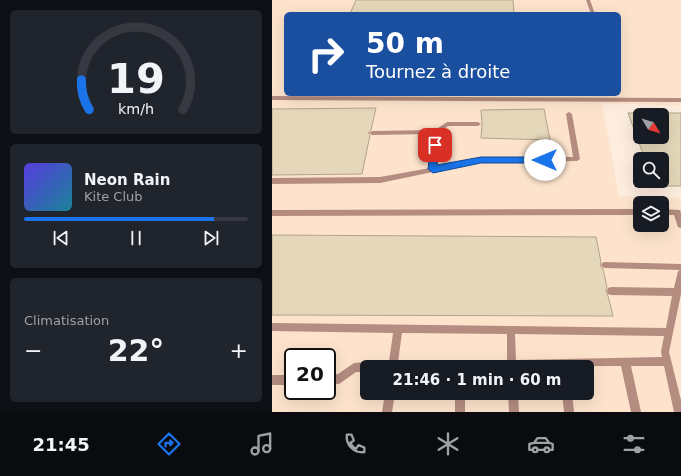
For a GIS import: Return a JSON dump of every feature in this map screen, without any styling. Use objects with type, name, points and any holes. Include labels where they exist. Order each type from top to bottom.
[{"type":"lane","points":[[588,0],[592,12]]},
{"type":"lane","points":[[272,98],[619,97],[681,100]]},
{"type":"lane","points":[[272,181],[380,180],[481,160],[576,160],[569,114]]},
{"type":"lane","points":[[372,134],[436,132],[447,124],[478,124]]},
{"type":"lane","points":[[433,169],[436,132]]},
{"type":"lane","points":[[272,213],[633,212]]},
{"type":"lane","points":[[669,212],[677,212],[681,225]]},
{"type":"lane","points":[[605,265],[681,267]]},
{"type":"lane","points":[[679,412],[667,361],[666,344],[681,274]]},
{"type":"lane","points":[[611,291],[677,292]]},
{"type":"lane","points":[[272,327],[668,332]]},
{"type":"lane","points":[[394,360],[398,329]]},
{"type":"lane","points":[[511,330],[512,360]]},
{"type":"lane","points":[[594,364],[667,361]]},
{"type":"lane","points":[[625,362],[636,412]]},
{"type":"lane","points":[[336,379],[339,379],[354,368],[360,368]]},
{"type":"lane","points":[[272,380],[284,380]]},
{"type":"lane","points":[[387,412],[389,400]]},
{"type":"lane","points":[[460,400],[460,412]]},
{"type":"lane","points":[[514,400],[514,412]]},
{"type":"lane","points":[[568,400],[569,412]]},
{"type":"shaded area","points":[[272,0],[681,0],[681,106],[602,103],[619,196],[633,196],[633,232],[669,232],[669,198],[681,198],[681,412],[272,412]]},
{"type":"building","points":[[356,0],[513,0],[514,12],[351,12]]},
{"type":"building","points":[[376,108],[371,130],[368,133],[370,135],[362,174],[272,175],[272,109]]},
{"type":"building","points":[[544,109],[550,140],[481,138],[481,110]]},
{"type":"building","points":[[628,113],[633,113],[633,127]]},
{"type":"building","points":[[669,113],[681,113],[681,186],[669,186],[669,152],[642,152],[639,144],[669,144]]},
{"type":"building","points":[[272,235],[596,237],[601,262],[600,266],[603,269],[607,287],[606,291],[613,316],[272,315]]},
{"type":"route","points":[[435,145],[433,169],[481,160],[545,160]]}]
